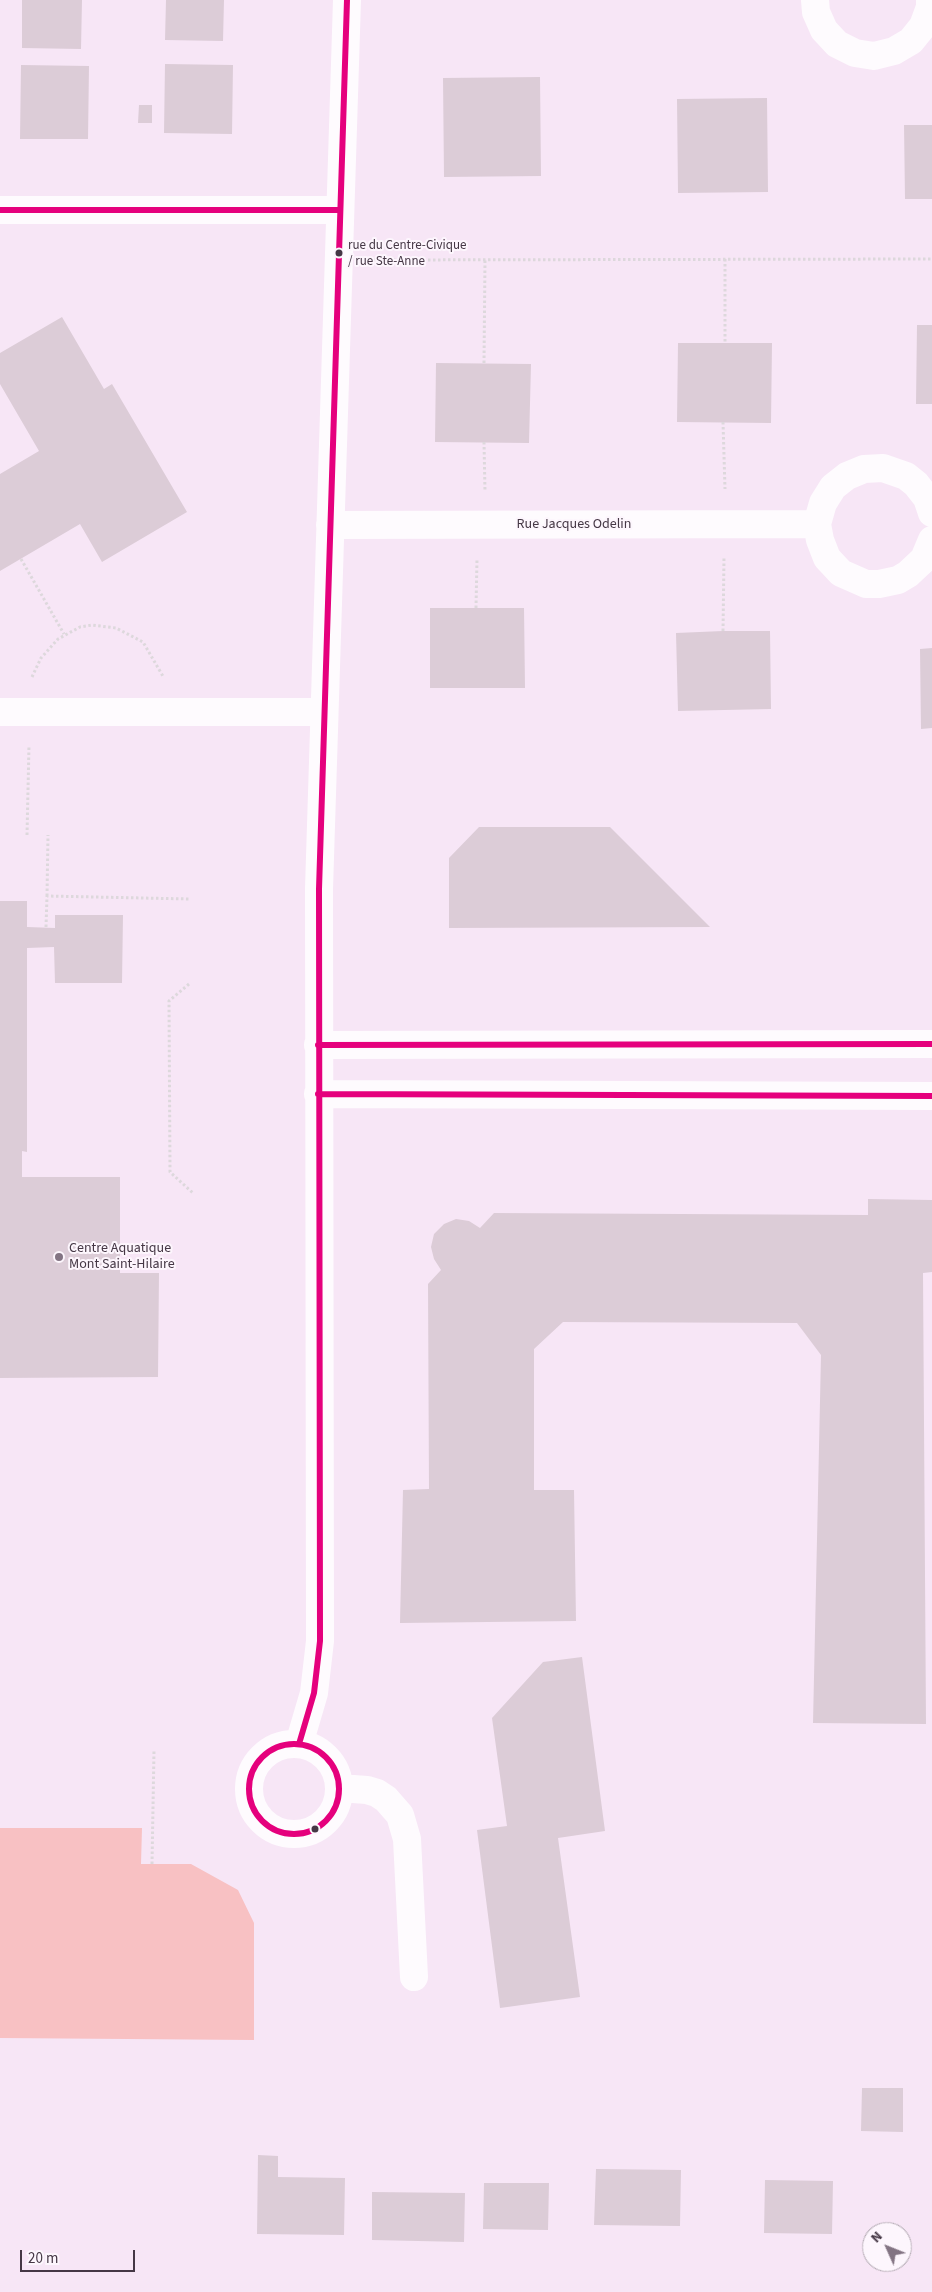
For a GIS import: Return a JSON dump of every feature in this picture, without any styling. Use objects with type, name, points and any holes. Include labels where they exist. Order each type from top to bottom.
[{"type":"street","points":[[299,1744],[314,1693],[320,1641],[319,889],[347,0]]},
{"type":"street","points":[[815,0],[816,12],[824,30],[837,44],[855,53],[874,56],[894,52],[911,41],[923,26],[930,7],[930,0]]},
{"type":"street","points":[[0,210],[339,210]]},
{"type":"street","points":[[932,512],[927,498],[916,484],[906,476],[883,468],[864,469],[847,476],[833,487],[823,503],[817,524],[820,540],[827,558],[841,573],[866,584],[879,584],[898,580],[908,574],[924,559],[932,540]]},
{"type":"street","name":"Rue Jacques Odelin","points":[[330,525],[817,524]]},
{"type":"street","points":[[0,712],[324,712]]},
{"type":"street","points":[[318,1045],[932,1044]]},
{"type":"street","points":[[318,1094],[932,1096]]},
{"type":"street","points":[[299,1744],[313,1748],[325,1756],[334,1768],[339,1788],[332,1812],[323,1823],[310,1831],[296,1834],[281,1832],[268,1826],[257,1815],[250,1802],[248,1787],[251,1773],[259,1760],[277,1747],[299,1744]]},
{"type":"street","points":[[339,1788],[367,1790],[377,1793],[386,1799],[400,1815],[407,1839],[414,1978]]},
{"type":"path","points":[[368,260],[932,259]]},
{"type":"path","points":[[484,363],[485,260]]},
{"type":"path","points":[[725,260],[725,343]]},
{"type":"path","points":[[723,422],[725,495]]},
{"type":"path","points":[[484,442],[485,496]]},
{"type":"path","points":[[476,608],[477,557]]},
{"type":"path","points":[[723,632],[724,557]]},
{"type":"path","points":[[21,559],[64,634]]},
{"type":"path","points":[[30,684],[41,658],[48,648],[64,634],[92,625],[126,632],[143,642],[168,683]]},
{"type":"path","points":[[27,835],[29,737]]},
{"type":"path","points":[[46,928],[48,835]]},
{"type":"path","points":[[47,896],[190,899]]},
{"type":"path","points":[[188,984],[169,1001],[170,1172],[194,1194]]},
{"type":"path","points":[[152,1864],[154,1750]]},
{"type":"shaded area","points":[[0,1828],[142,1828],[141,1864],[191,1864],[238,1890],[254,1923],[254,2040],[0,2038]]},
{"type":"building","points":[[22,0],[82,0],[81,49],[22,48]]},
{"type":"building","points":[[166,0],[224,0],[223,41],[165,40]]},
{"type":"building","points":[[165,64],[233,65],[232,134],[164,133]]},
{"type":"building","points":[[21,65],[89,66],[88,139],[20,139]]},
{"type":"building","points":[[540,77],[541,176],[444,177],[443,78]]},
{"type":"building","points":[[767,98],[768,192],[678,193],[677,99]]},
{"type":"building","points":[[139,105],[152,105],[152,123],[138,123]]},
{"type":"building","points":[[904,125],[932,125],[932,199],[905,199]]},
{"type":"building","points":[[62,317],[104,389],[112,384],[187,512],[102,562],[80,524],[0,571],[0,474],[39,451],[0,384],[0,353]]},
{"type":"building","points":[[917,325],[932,325],[932,404],[916,404]]},
{"type":"building","points":[[678,343],[772,343],[771,423],[677,422]]},
{"type":"building","points":[[436,363],[531,364],[529,443],[435,442]]},
{"type":"building","points":[[430,608],[524,608],[525,688],[430,688]]},
{"type":"building","points":[[770,631],[771,709],[678,711],[676,633]]},
{"type":"building","points":[[932,648],[932,728],[921,729],[920,649]]},
{"type":"building","points":[[479,827],[610,827],[710,927],[449,928],[449,858]]},
{"type":"building","points":[[0,901],[27,901],[27,927],[55,928],[55,915],[123,915],[122,983],[55,983],[54,947],[27,948],[27,1152],[22,1151],[22,1177],[120,1177],[120,1273],[159,1273],[158,1377],[0,1378]]},
{"type":"building","points":[[868,1199],[932,1200],[932,1272],[923,1273],[926,1724],[813,1723],[821,1355],[797,1323],[563,1322],[534,1349],[534,1490],[574,1490],[576,1621],[400,1623],[403,1490],[429,1489],[428,1284],[441,1270],[434,1259],[431,1247],[434,1234],[444,1224],[456,1219],[469,1221],[480,1228],[494,1213],[868,1215]]},
{"type":"building","points":[[582,1657],[605,1831],[558,1838],[580,1997],[500,2008],[477,1830],[507,1826],[492,1718],[543,1662]]},
{"type":"building","points":[[862,2088],[903,2088],[903,2132],[861,2131]]},
{"type":"building","points":[[258,2155],[278,2156],[278,2177],[345,2178],[344,2235],[257,2234]]},
{"type":"building","points":[[596,2169],[681,2170],[680,2226],[594,2225]]},
{"type":"building","points":[[765,2180],[833,2181],[832,2234],[764,2233]]},
{"type":"building","points":[[484,2183],[549,2183],[548,2230],[483,2229]]},
{"type":"building","points":[[372,2192],[465,2193],[464,2242],[372,2240]]},
{"type":"transit line","points":[[299,1744],[314,1693],[320,1641],[319,889],[347,0]]},
{"type":"transit line","points":[[0,210],[339,210]]},
{"type":"transit line","points":[[318,1045],[932,1044]]},
{"type":"transit line","points":[[318,1094],[932,1096]]},
{"type":"transit line","points":[[294,1744],[311,1748],[326,1757],[335,1772],[339,1789],[335,1806],[326,1821],[311,1830],[294,1834],[277,1830],[262,1821],[253,1806],[249,1789],[253,1772],[262,1757],[277,1748],[294,1744]]},
{"type":"place","name":"rue du Centre-Civique / rue Ste-Anne","points":[[339,253]]},
{"type":"place","name":"Centre Aquatique Mont Saint-Hilaire","points":[[59,1257]]}]
